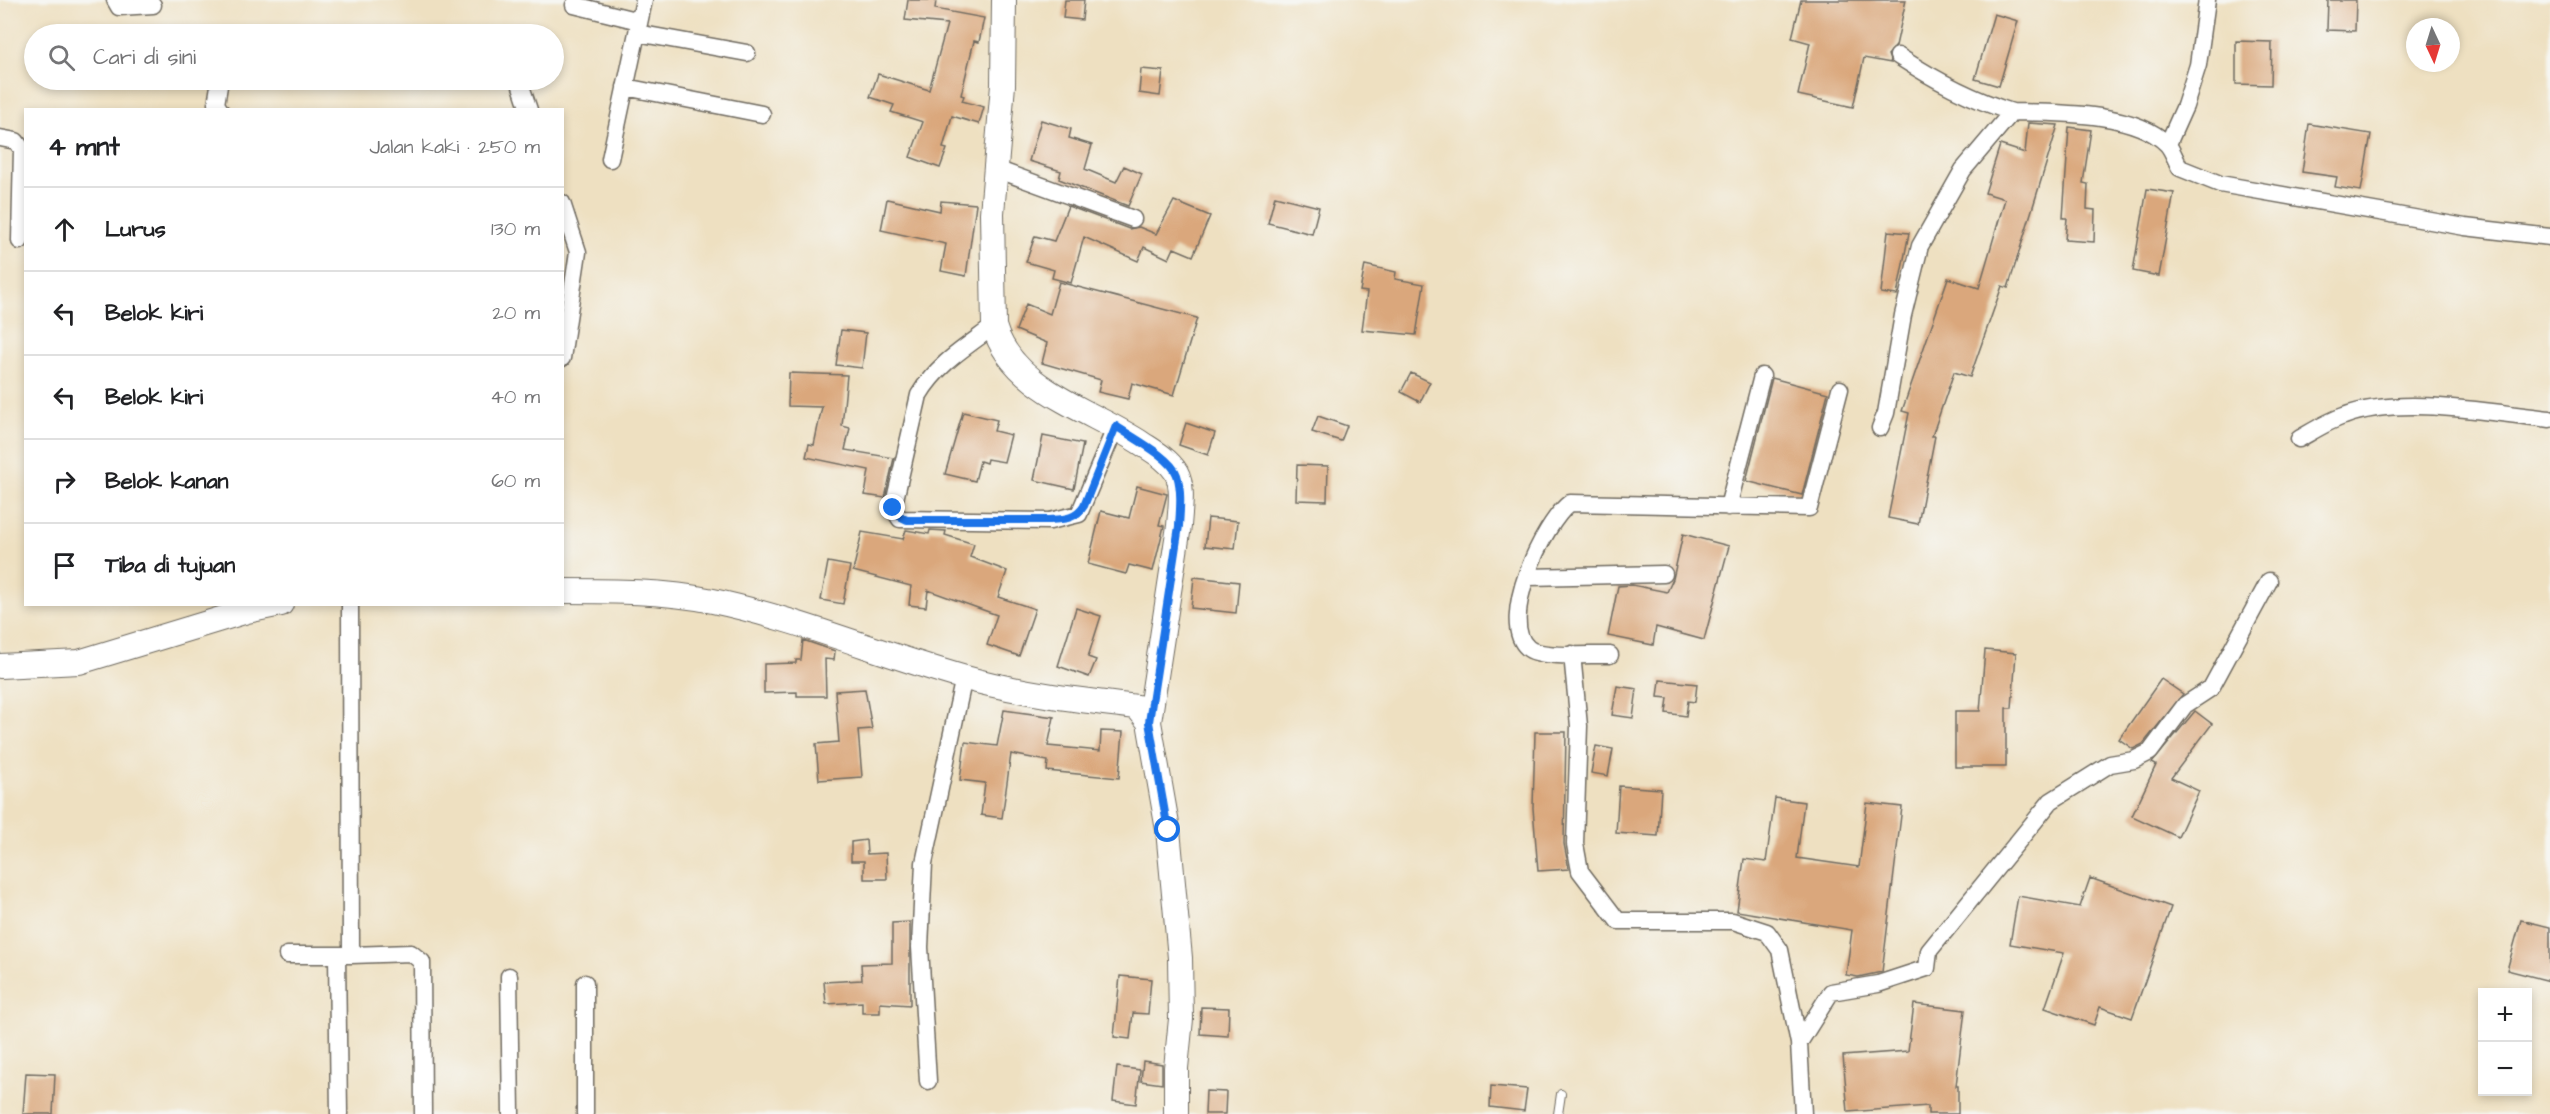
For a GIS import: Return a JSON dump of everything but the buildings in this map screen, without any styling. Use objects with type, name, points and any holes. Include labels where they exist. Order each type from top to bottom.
[{"type":"street","points":[[115,0],[119,7],[153,5]]},
{"type":"street","points":[[610,159],[644,0]]},
{"type":"street","points":[[1004,0],[1003,85],[992,213],[994,326],[1003,350],[1021,370],[1044,388],[1116,426],[1167,461],[1177,474],[1180,498],[1178,536],[1149,722],[1168,830],[1180,958],[1181,1019],[1176,1068],[1176,1114]]},
{"type":"street","points":[[2168,144],[2185,106],[2199,65],[2207,0]]},
{"type":"street","points":[[574,5],[638,27],[747,52]]},
{"type":"street","points":[[1898,56],[1940,83],[1976,101],[2012,112],[2108,118],[2135,125],[2168,144],[2180,168],[2220,184],[2464,227],[2550,237]]},
{"type":"street","points":[[625,87],[762,114]]},
{"type":"street","points":[[216,108],[219,90]]},
{"type":"street","points":[[522,90],[528,108]]},
{"type":"street","points":[[1880,428],[1886,413],[1903,315],[1920,246],[1963,170],[2012,112]]},
{"type":"street","points":[[0,138],[16,141],[22,149],[20,241]]},
{"type":"street","points":[[996,169],[1133,219]]},
{"type":"street","points":[[564,338],[567,307],[578,252],[567,227]]},
{"type":"street","points":[[994,326],[941,365],[929,378],[919,395],[893,508],[900,519],[992,521],[1069,518],[1079,514],[1116,426]]},
{"type":"street","points":[[1728,507],[1762,376]]},
{"type":"street","points":[[1610,655],[1543,654],[1528,649],[1519,634],[1517,613],[1536,549],[1561,510],[1570,503],[1809,508],[1840,389]]},
{"type":"street","points":[[2299,439],[2345,415],[2390,408],[2437,406],[2550,418]]},
{"type":"street","points":[[1528,577],[1664,574]]},
{"type":"street","points":[[1799,1043],[1831,992],[1878,984],[1927,968],[1929,951],[2051,801],[2110,764],[2134,760],[2150,752],[2185,705],[2216,683],[2269,580]]},
{"type":"street","points":[[564,591],[615,592],[710,601],[787,620],[964,677],[1053,696],[1137,707],[1149,722]]},
{"type":"street","points":[[0,666],[79,662],[247,611],[271,606]]},
{"type":"street","points":[[339,1114],[350,606]]},
{"type":"street","points":[[1572,654],[1579,726],[1575,844],[1580,871],[1618,921],[1733,921],[1767,932],[1780,950],[1799,1043],[1803,1114]]},
{"type":"street","points":[[928,1081],[920,947],[924,863],[964,677]]},
{"type":"street","points":[[287,955],[411,954],[422,962],[423,1114]]},
{"type":"street","points":[[509,976],[510,1114]]},
{"type":"street","points":[[585,982],[585,1114]]},
{"type":"lane","points":[[1558,1114],[1561,1094]]},
{"type":"route","points":[[893,508],[900,519],[907,520],[992,521],[1069,518],[1079,514],[1084,506],[1116,426],[1167,461],[1177,474],[1180,498],[1179,526],[1149,722],[1168,830]]}]
